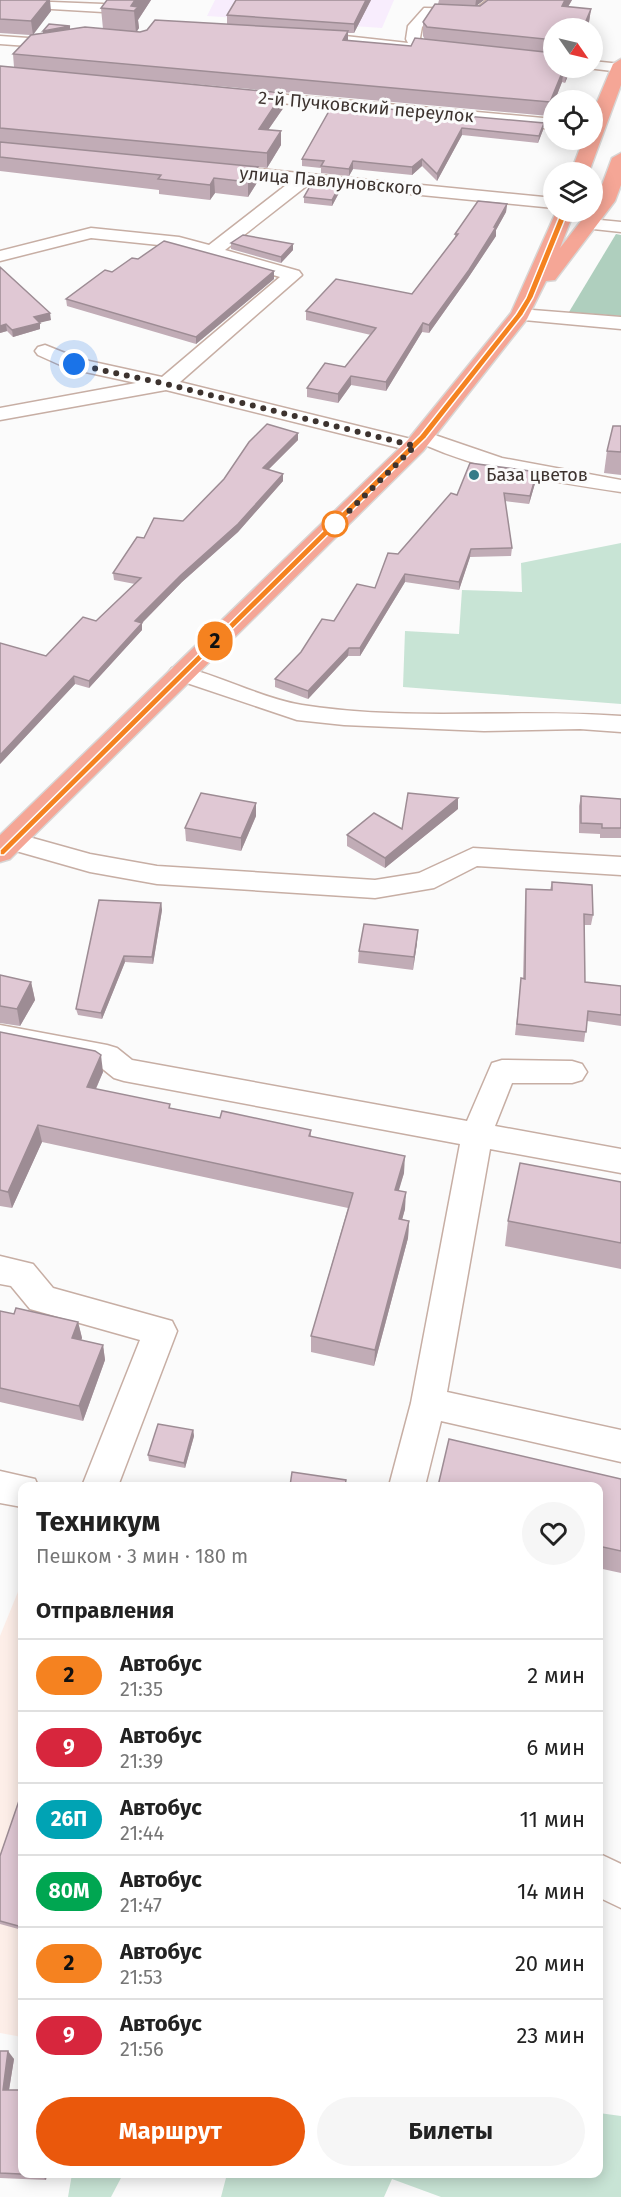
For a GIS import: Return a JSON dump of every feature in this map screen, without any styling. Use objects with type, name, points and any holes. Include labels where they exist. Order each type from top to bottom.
[{"type":"main road","points":[[603,115],[616,91],[620,66]]},
{"type":"main road","points":[[603,205],[621,158]]},
{"type":"main road","points":[[525,306],[555,222]]},
{"type":"main road","points":[[5,847],[419,441],[591,222]]},
{"type":"street","points":[[293,35],[429,49],[413,39],[415,26],[429,11],[479,13],[496,0]]},
{"type":"street","points":[[0,2],[106,4]]},
{"type":"street","points":[[92,26],[106,4]]},
{"type":"street","points":[[0,40],[42,43],[77,38]]},
{"type":"street","points":[[603,65],[620,66]]},
{"type":"street","name":"2-й Пучковский переулок","points":[[224,94],[543,123]]},
{"type":"street","name":"улица Павлуновского","points":[[200,169],[307,177],[543,207]]},
{"type":"street","points":[[213,251],[307,177]]},
{"type":"street","name":"улица Павлуновского","points":[[597,222],[621,227]]},
{"type":"street","points":[[0,256],[91,233],[179,242],[293,275],[166,384],[0,414]]},
{"type":"street","points":[[525,306],[621,323]]},
{"type":"street","points":[[45,351],[74,364],[419,441],[503,465],[621,486]]},
{"type":"street","points":[[180,674],[297,712],[344,717],[484,723],[580,721],[621,724]]},
{"type":"street","points":[[5,847],[157,875],[221,881],[375,889],[425,880],[473,856],[621,866]]},
{"type":"street","points":[[0,1036],[106,1056],[124,1070],[621,1161]]},
{"type":"street","points":[[408,1482],[428,1403],[477,1134],[502,1071],[572,1071]]},
{"type":"street","points":[[0,1270],[21,1274],[42,1299],[160,1331],[102,1482]]},
{"type":"street","points":[[428,1403],[621,1446]]},
{"type":"street","points":[[0,1487],[18,1490]]},
{"type":"street","points":[[603,1877],[621,1887]]},
{"type":"shaded area","points":[[215,0],[394,0],[382,28],[207,16]]},
{"type":"shaded area","points":[[18,1592],[18,2036],[0,2033],[0,1636]]},
{"type":"green space","points":[[616,234],[621,235],[621,316],[569,312]]},
{"type":"green space","points":[[621,543],[621,704],[403,687],[405,631],[459,634],[462,590],[522,592],[521,563]]},
{"type":"green space","points":[[603,2114],[621,2116],[621,2197],[441,2197],[392,2179],[384,2197],[221,2197],[226,2178],[603,2178]]},
{"type":"green space","points":[[71,2178],[121,2178],[111,2197],[68,2197]]},
{"type":"building","points":[[0,0],[48,0],[31,21],[0,19]]},
{"type":"building","points":[[107,0],[135,0],[131,6],[138,7],[134,11],[101,8]]},
{"type":"building","points":[[236,0],[366,0],[354,24],[227,15]]},
{"type":"building","points":[[488,0],[565,0],[562,6],[591,9],[587,18],[543,18],[543,39],[427,27],[423,22],[435,4],[480,6]]},
{"type":"building","points":[[155,20],[348,31],[343,40],[411,46],[415,38],[543,52],[543,78],[560,78],[555,90],[543,90],[543,101],[13,54],[31,35],[85,27],[140,32],[147,30]]},
{"type":"building","points":[[49,24],[70,26],[43,31]]},
{"type":"building","points":[[0,66],[283,93],[259,129],[281,131],[267,153],[0,128]]},
{"type":"building","points":[[333,104],[543,123],[539,136],[462,128],[437,174],[422,159],[412,167],[353,161],[349,169],[321,166],[324,161],[302,159]]},
{"type":"building","points":[[0,142],[258,167],[248,182],[214,178],[210,185],[158,179],[161,175],[0,157]]},
{"type":"building","points":[[313,181],[341,183],[332,200],[304,197]]},
{"type":"building","points":[[478,201],[507,204],[494,227],[496,227],[469,270],[429,325],[423,323],[386,382],[351,376],[338,394],[307,388],[325,363],[345,367],[376,328],[306,311],[336,279],[412,294],[458,234],[455,234]]},
{"type":"building","points":[[243,235],[293,244],[281,257],[231,243]]},
{"type":"building","points":[[164,241],[274,271],[196,337],[66,299],[105,270],[112,272],[132,258],[138,259]]},
{"type":"building","points":[[0,267],[50,313],[34,317],[40,323],[12,330],[6,324],[0,326]]},
{"type":"building","points":[[267,424],[298,433],[263,468],[283,474],[238,524],[181,575],[135,621],[142,623],[89,681],[74,676],[0,755],[0,643],[46,656],[83,617],[96,621],[141,578],[113,573],[137,537],[144,538],[154,518],[183,521],[224,479],[249,442]]},
{"type":"building","points":[[613,426],[621,426],[621,452],[607,451]]},
{"type":"building","points":[[470,463],[537,472],[530,496],[504,493],[512,548],[471,549],[459,582],[405,574],[360,648],[349,648],[308,691],[275,679],[301,652],[322,619],[334,621],[357,584],[375,588],[388,553],[398,554],[451,493],[457,495]]},
{"type":"building","points":[[201,793],[256,803],[241,838],[185,828]]},
{"type":"building","points":[[408,793],[458,798],[385,858],[347,835],[374,813],[402,829]]},
{"type":"building","points":[[581,796],[621,799],[621,828],[602,828],[602,824],[581,823]]},
{"type":"building","points":[[552,882],[592,885],[593,915],[584,914],[585,982],[621,986],[621,1015],[588,1011],[586,1032],[517,1024],[521,978],[525,979],[526,889],[552,890]]},
{"type":"building","points":[[99,900],[161,903],[152,957],[124,956],[101,1013],[76,1009]]},
{"type":"building","points":[[364,924],[418,930],[414,957],[359,951]]},
{"type":"building","points":[[0,975],[31,982],[17,1009],[0,1006]]},
{"type":"building","points":[[0,1032],[95,1051],[101,1055],[87,1087],[170,1104],[169,1108],[220,1118],[222,1111],[311,1130],[309,1136],[405,1156],[395,1190],[406,1192],[399,1219],[409,1221],[375,1350],[311,1336],[353,1193],[38,1125],[8,1192],[0,1190]]},
{"type":"building","points":[[520,1163],[621,1182],[621,1243],[508,1221]]},
{"type":"building","points":[[16,1308],[78,1322],[72,1338],[103,1345],[79,1406],[0,1388],[0,1311],[14,1314]]},
{"type":"building","points":[[158,1424],[193,1430],[184,1463],[148,1455]]},
{"type":"building","points":[[449,1439],[621,1479],[621,1551],[603,1547],[603,1482],[439,1482]]},
{"type":"building","points":[[292,1472],[346,1480],[346,1482],[291,1482]]},
{"type":"building","points":[[18,1804],[18,1926],[0,1921],[0,1856]]},
{"type":"building","points":[[0,2051],[8,2051],[3,2090],[18,2090],[18,2174],[0,2173]]},
{"type":"bus line","name":"2","points":[[0,852],[423,436],[520,315],[530,298],[560,222]]},
{"type":"place","name":"База цветов","points":[[474,475]]},
{"type":"route","points":[[74,364],[166,384],[415,446],[332,528],[335,524]]}]
